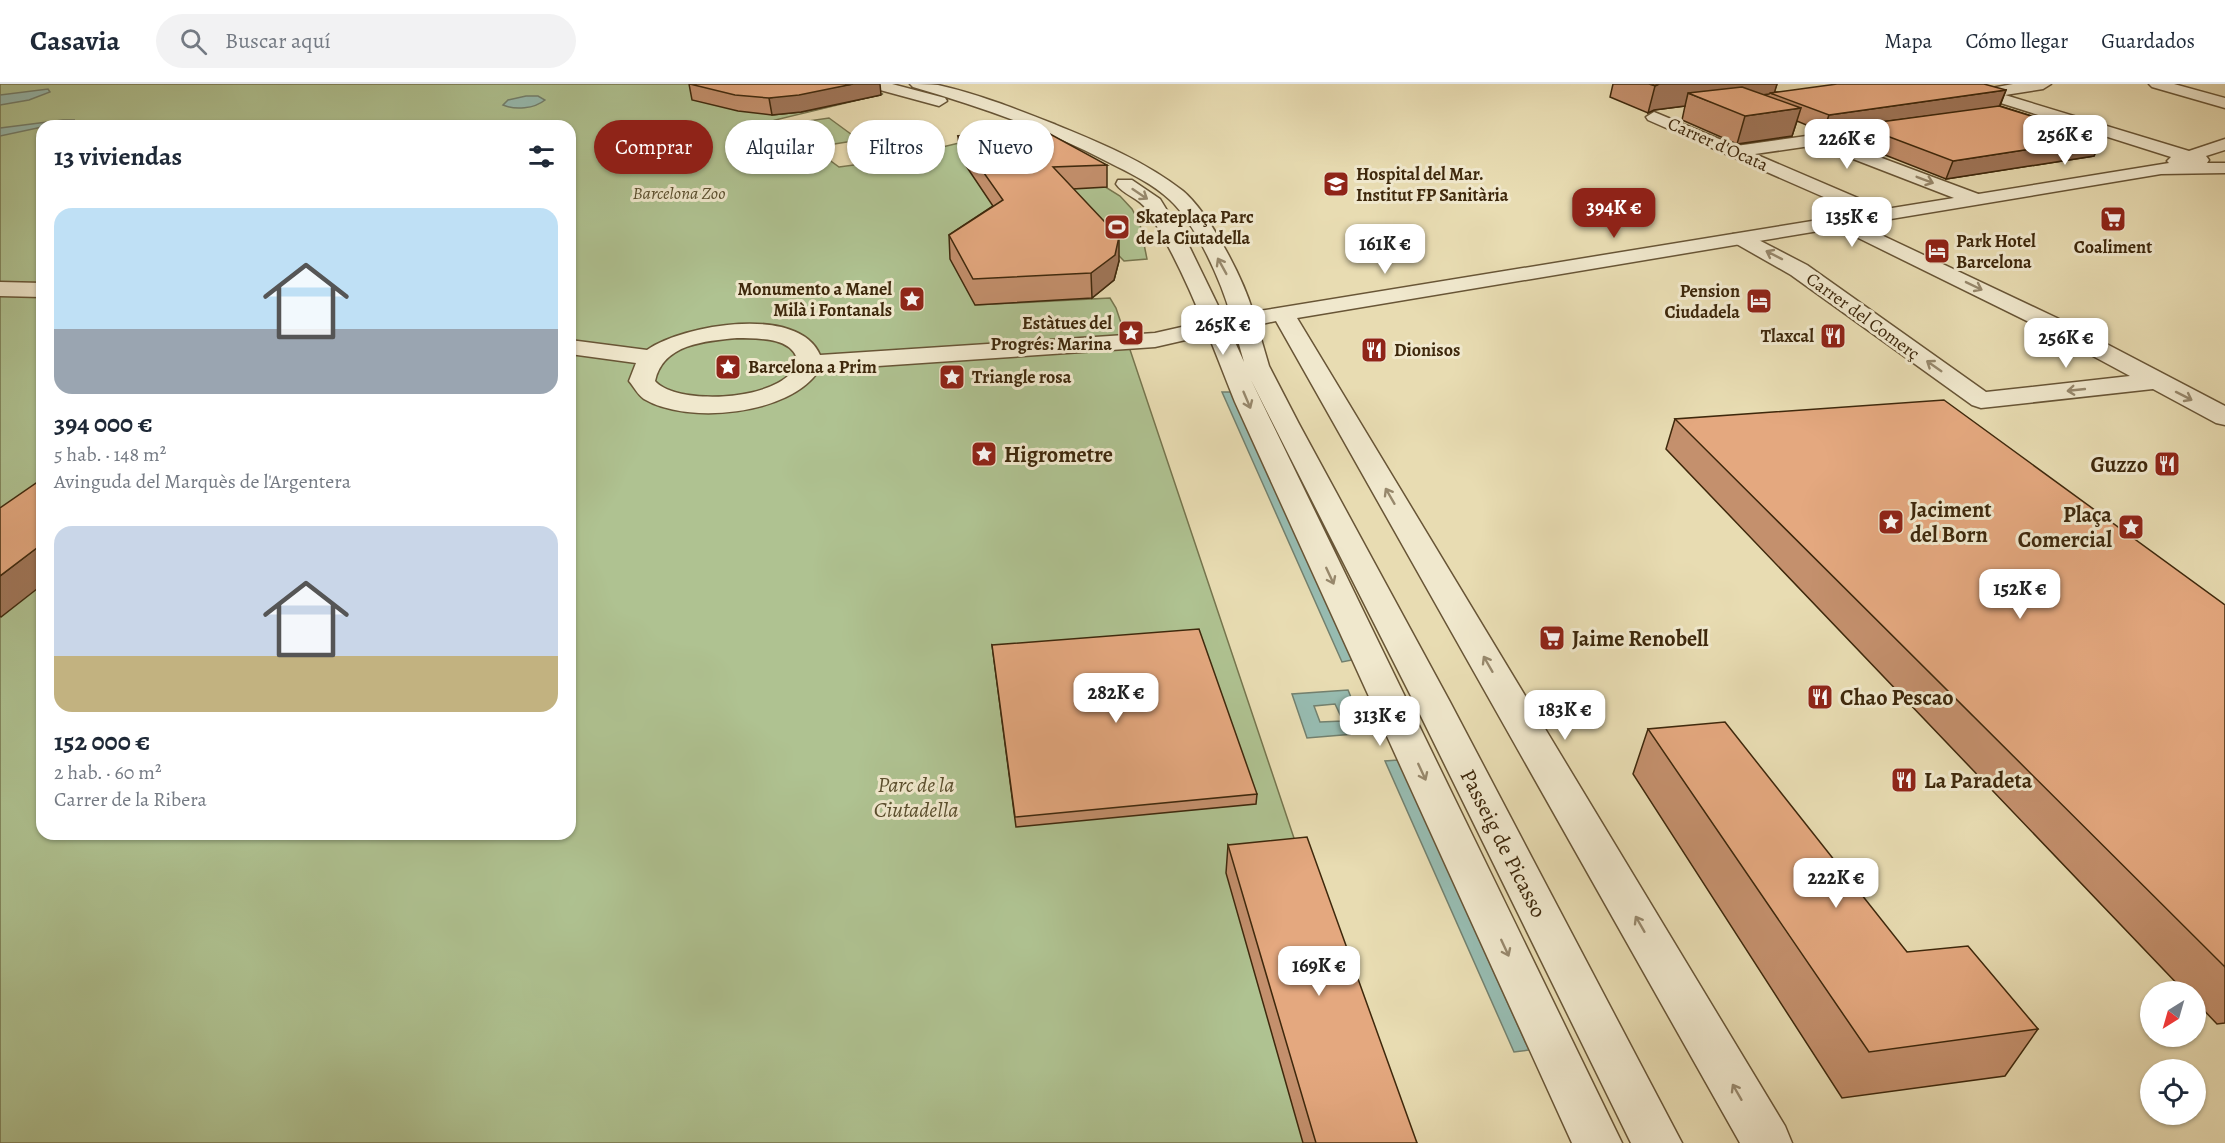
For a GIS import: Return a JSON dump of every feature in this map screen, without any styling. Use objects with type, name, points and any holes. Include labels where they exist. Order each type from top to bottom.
[{"type":"street","points":[[874,84],[917,94],[1038,135],[1100,166],[1153,203],[1199,286],[1238,333]]},
{"type":"street","points":[[918,84],[992,105],[1060,132],[1142,172],[1170,191],[1195,216],[1235,289],[1238,333],[1248,402],[1597,1143]]},
{"type":"street","points":[[1955,84],[2035,109],[2047,117],[2117,139],[2225,168]]},
{"type":"street","points":[[1984,93],[2043,84]]},
{"type":"street","points":[[2157,84],[2225,103]]},
{"type":"street","points":[[1996,114],[2035,109]]},
{"type":"street","name":"Carrer d'Ocata","points":[[1688,112],[1654,117],[1881,215]]},
{"type":"street","points":[[1835,120],[1867,132]]},
{"type":"street","points":[[1733,152],[1911,126]]},
{"type":"street","points":[[1790,128],[1974,199]]},
{"type":"street","points":[[2161,169],[2186,156],[2225,144]]},
{"type":"street","points":[[810,363],[1238,333],[1283,313],[2161,169],[2225,168]]},
{"type":"street","points":[[1839,221],[2049,323],[2225,417]]},
{"type":"street","name":"Carrer del Comerç","points":[[1740,238],[1799,270],[1981,400],[2155,381]]},
{"type":"street","points":[[0,289],[36,290]]},
{"type":"street","points":[[1283,313],[1767,1143]]},
{"type":"street","points":[[749,331],[783,336],[799,342],[808,352],[810,363],[804,374],[789,386],[768,395],[743,402],[698,404],[666,399],[650,392],[642,381],[643,370],[652,358],[667,348],[688,339],[712,334],[749,331]]},
{"type":"street","name":"Passeig de Picasso","points":[[1238,333],[1432,702],[1657,1143]]},
{"type":"street","points":[[576,348],[652,358]]},
{"type":"green space","name":"Parc de la Ciutadella","points":[[0,84],[840,84],[883,94],[775,120],[725,120],[725,174],[835,174],[835,164],[839,167],[847,166],[847,174],[945,174],[945,146],[957,143],[957,174],[1054,174],[1054,163],[1075,168],[1120,196],[1132,209],[1140,224],[1147,259],[1124,261],[1095,231],[975,305],[1110,298],[1116,308],[1303,865],[1401,1143],[0,1143]]},
{"type":"green space","points":[[835,122],[847,131],[847,142],[835,144]]},
{"type":"water","points":[[48,89],[50,92],[29,100],[0,105],[0,95]]},
{"type":"water","points":[[538,96],[545,100],[524,108],[503,105],[508,100]]},
{"type":"water","points":[[36,123],[36,128],[0,136],[0,128]]},
{"type":"water","points":[[1222,392],[1231,392],[1352,660],[1342,662]]},
{"type":"water","points":[[1348,690],[1366,733],[1307,738],[1292,694]],"holes":[[[1335,704],[1343,721],[1320,722],[1314,706]]]},
{"type":"water","points":[[1398,760],[1529,1050],[1514,1052],[1385,761]]},
{"type":"building","points":[[690,84],[853,84],[799,95],[769,98],[735,95]]},
{"type":"building","points":[[1837,84],[1984,84],[2006,90],[1829,115],[1770,93]]},
{"type":"building","points":[[1742,87],[1801,108],[1745,116],[1688,93]]},
{"type":"building","points":[[1999,106],[2102,138],[1953,161],[1858,125]]},
{"type":"building","points":[[1054,136],[1107,165],[1054,167]]},
{"type":"building","points":[[1054,168],[1119,237],[1115,255],[1091,273],[973,279],[949,235],[1003,200],[985,174],[1054,174]]},
{"type":"building","points":[[1944,400],[2225,605],[2225,967],[1675,419]]},
{"type":"building","points":[[36,483],[36,549],[0,576],[0,508]]},
{"type":"building","points":[[1199,629],[1257,794],[1015,817],[992,645]]},
{"type":"building","points":[[1725,722],[1907,952],[1968,946],[2038,1029],[1869,1052],[1648,729]]},
{"type":"building","points":[[1307,837],[1417,1143],[1316,1143],[1228,845]]},
{"type":"place","name":"Hospital del Mar. Institut FP Sanitària","points":[[1336,184]]},
{"type":"place","name":"Coaliment","points":[[2113,219]]},
{"type":"place","name":"Skateplaça Parc de la Ciutadella","points":[[1117,227]]},
{"type":"place","name":"Park Hotel Barcelona","points":[[1937,251]]},
{"type":"place","name":"Monumento a Manel Milà i Fontanals","points":[[912,299]]},
{"type":"place","name":"Pension Ciudadela","points":[[1759,301]]},
{"type":"place","name":"Estàtues del Progrés: Marina","points":[[1131,333]]},
{"type":"place","name":"Tlaxcal","points":[[1833,336]]},
{"type":"place","name":"Dionisos","points":[[1374,350]]},
{"type":"place","name":"Barcelona a Prim","points":[[728,367]]},
{"type":"place","name":"Triangle rosa","points":[[952,377]]},
{"type":"place","name":"Higrometre","points":[[984,454]]},
{"type":"place","name":"Guzzo","points":[[2167,464]]},
{"type":"place","name":"Jaciment del Born","points":[[1891,522]]},
{"type":"place","name":"Plaça Comercial","points":[[2131,527]]},
{"type":"place","name":"Jaime Renobell","points":[[1552,638]]},
{"type":"place","name":"Chao Pescao","points":[[1820,697]]},
{"type":"place","name":"La Paradeta","points":[[1904,780]]},
{"type":"park label","name":"Barcelona Zoo","points":[[679,193]]}]
